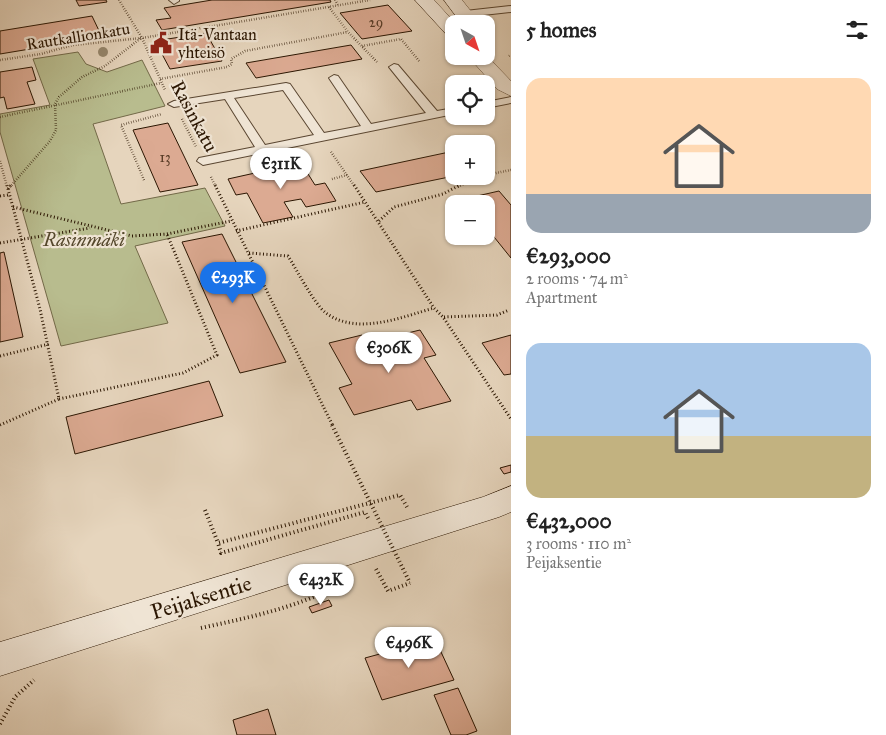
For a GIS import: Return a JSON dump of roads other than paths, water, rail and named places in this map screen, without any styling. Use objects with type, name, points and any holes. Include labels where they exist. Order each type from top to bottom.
[{"type":"main road","points":[[424,0],[445,22]]},
{"type":"main road","points":[[454,0],[466,15]]},
{"type":"main road","points":[[495,54],[511,75]]},
{"type":"main road","points":[[485,65],[511,90]]},
{"type":"main road","name":"Peijaksentie","points":[[0,659],[504,504]]},
{"type":"lane","points":[[486,15],[511,9]]},
{"type":"lane","points":[[389,68],[434,115]]},
{"type":"lane","points":[[334,78],[368,128]]},
{"type":"lane","points":[[176,107],[286,86],[321,138]]},
{"type":"lane","points":[[228,96],[262,149]]},
{"type":"lane","points":[[495,103],[511,100]]},
{"type":"lane","points":[[203,161],[445,113]]},
{"type":"place","name":"Itä-Vantaan yhteisö","points":[[161,43]]},
{"type":"park label","name":"Rasinmäki","points":[[84,239]]}]
